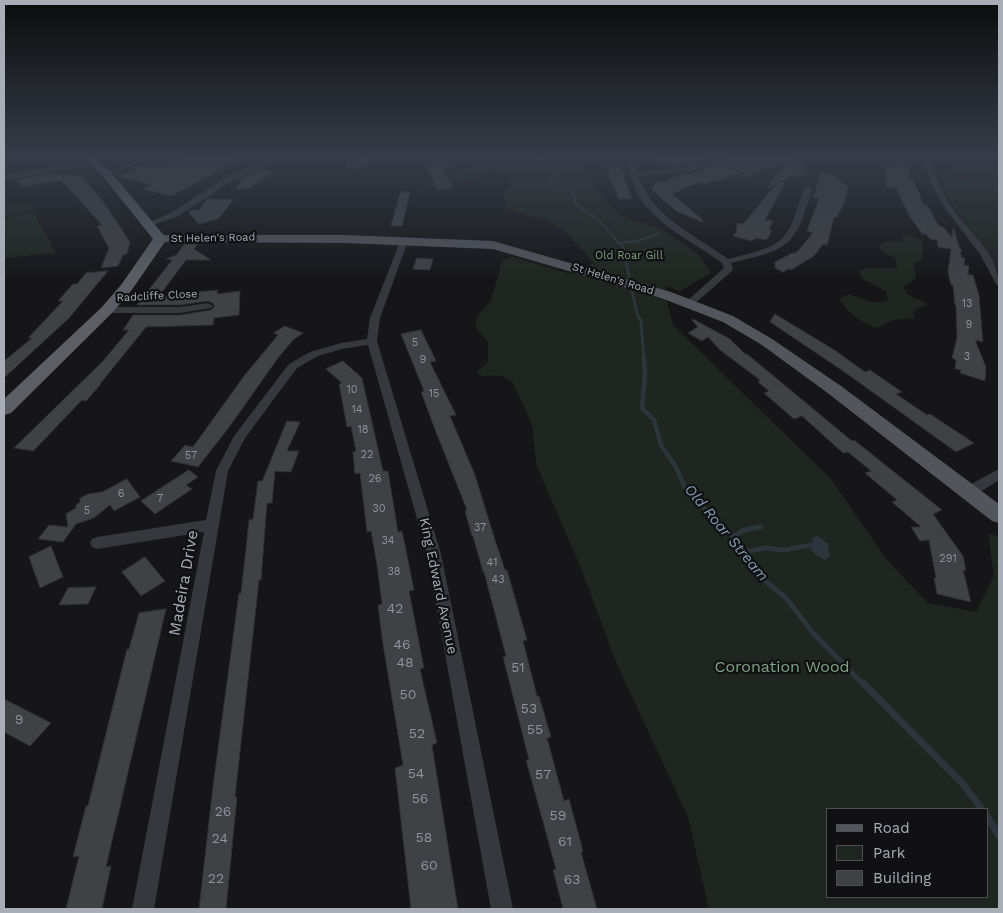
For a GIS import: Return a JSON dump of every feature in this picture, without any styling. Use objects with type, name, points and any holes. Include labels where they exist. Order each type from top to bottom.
[{"type":"highway","points":[[4,408],[107,310],[126,288],[160,239],[128,199]]},
{"type":"main road","name":"St Helen's Road","points":[[160,239],[267,238],[492,245],[666,295],[728,319],[766,342],[835,390],[999,515]]},
{"type":"street","points":[[149,224],[174,214],[199,199]]},
{"type":"street","points":[[644,199],[681,232],[726,262],[729,269],[690,303]]},
{"type":"street","points":[[726,262],[768,251],[786,241],[791,234],[804,199]]},
{"type":"street","points":[[943,199],[984,253],[999,282]]},
{"type":"street","name":"King Edward Avenue","points":[[404,241],[375,318],[372,341],[434,554],[502,909]]},
{"type":"street","name":"Radcliffe Close","points":[[107,310],[180,310],[208,306]]},
{"type":"street","name":"Madeira Drive","points":[[143,909],[222,471],[240,436],[293,366],[314,354],[341,346],[372,341]]},
{"type":"street","points":[[969,492],[999,474]]},
{"type":"street","points":[[97,543],[212,525]]},
{"type":"shaded area","points":[[951,199],[999,199],[999,271]]},
{"type":"shaded area","points":[[818,536],[828,544],[830,556],[825,560],[811,550],[813,537]]},
{"type":"green space","name":"Coronation Wood","points":[[504,199],[604,199],[620,216],[662,230],[699,255],[711,273],[680,291],[665,286],[673,325],[831,479],[887,560],[928,603],[976,612],[994,576],[988,534],[999,536],[999,909],[709,909],[688,817],[616,662],[581,568],[536,464],[532,424],[513,383],[499,376],[478,375],[478,371],[488,362],[488,342],[475,327],[477,316],[491,301],[502,261],[513,257],[569,274],[594,263],[566,232],[545,220],[506,209]]},
{"type":"green space","points":[[949,199],[999,199],[999,250],[990,247],[980,240]]},
{"type":"green space","points":[[28,202],[33,209],[4,217],[4,207]]},
{"type":"green space","points":[[33,211],[56,253],[4,258],[4,219]]},
{"type":"green space","points":[[905,234],[922,240],[923,248],[921,261],[914,264],[916,279],[904,286],[905,290],[910,296],[921,300],[927,305],[916,309],[913,313],[915,318],[893,320],[878,328],[866,324],[847,309],[839,299],[849,294],[873,302],[888,300],[886,291],[862,279],[859,271],[868,268],[897,268],[896,258],[883,252],[879,246],[885,242],[903,241],[902,236]]},
{"type":"building","points":[[78,199],[101,199],[130,242],[127,254],[123,255],[118,266],[101,268],[109,248],[97,226],[102,225]]},
{"type":"building","points":[[207,199],[234,199],[218,219],[199,224],[188,212],[199,210]]},
{"type":"building","points":[[399,199],[409,199],[402,226],[391,226]]},
{"type":"building","points":[[662,199],[677,199],[703,220],[702,222],[676,211]]},
{"type":"building","points":[[764,199],[777,199],[765,220],[773,221],[769,230],[772,230],[767,240],[756,238],[752,241],[733,236],[736,233],[737,223],[743,224]]},
{"type":"building","points":[[819,199],[846,199],[837,217],[834,217],[827,245],[823,244],[814,256],[791,270],[788,269],[783,272],[775,268],[775,262],[792,253],[796,253],[813,233],[807,231]]},
{"type":"building","points":[[901,199],[921,199],[939,226],[943,227],[952,237],[954,228],[959,247],[962,251],[960,251],[962,258],[965,258],[964,265],[969,266],[968,275],[973,275],[979,295],[983,342],[975,340],[986,367],[985,381],[960,373],[961,370],[955,369],[956,360],[952,358],[957,338],[956,306],[953,285],[951,285],[948,272],[951,249],[938,247],[937,240],[930,239],[926,234],[922,234],[909,215]]},
{"type":"building","points":[[185,244],[198,244],[194,249],[211,260],[186,260],[159,296],[218,290],[217,294],[240,291],[239,315],[214,318],[213,325],[146,327],[86,401],[82,400],[33,451],[14,448],[103,361],[129,330],[123,330],[133,315],[180,315],[211,310],[214,307],[214,304],[208,301],[180,305],[137,305],[172,260],[166,259],[176,255]]},
{"type":"building","points":[[417,258],[433,259],[430,270],[413,269]]},
{"type":"building","points":[[108,271],[69,318],[4,378],[4,361],[32,338],[28,338],[63,301],[58,301],[73,284],[77,284],[86,273]]},
{"type":"building","points":[[775,314],[836,351],[865,372],[870,370],[902,392],[896,394],[974,443],[956,452],[846,373],[770,322]]},
{"type":"building","points":[[693,319],[730,339],[745,354],[852,441],[854,440],[942,510],[933,514],[963,556],[966,571],[963,570],[971,602],[937,594],[929,540],[920,541],[911,527],[921,527],[892,502],[897,500],[865,473],[871,471],[848,452],[843,453],[802,416],[794,419],[764,393],[769,391],[758,382],[760,380],[720,350],[708,337],[702,341],[688,333],[698,327]]},
{"type":"building","points":[[285,326],[303,333],[293,340],[278,358],[230,426],[198,467],[171,461],[185,445],[193,447],[244,376],[278,335],[274,333]]},
{"type":"building","points":[[421,330],[436,361],[430,362],[456,415],[450,416],[475,475],[505,570],[507,570],[527,640],[523,641],[537,696],[539,696],[551,737],[547,738],[564,801],[569,799],[597,909],[563,909],[553,870],[556,869],[526,760],[529,760],[503,657],[506,656],[484,572],[465,511],[467,510],[421,392],[424,391],[401,334]]},
{"type":"building","points":[[343,361],[362,378],[383,471],[388,471],[398,532],[402,531],[414,590],[409,591],[424,668],[420,669],[437,743],[432,745],[458,909],[411,909],[395,768],[403,765],[382,638],[378,605],[382,604],[377,565],[371,531],[367,532],[360,473],[355,474],[353,452],[356,451],[351,426],[347,427],[339,384],[342,383],[326,369]]},
{"type":"building","points":[[287,421],[300,422],[287,451],[299,451],[291,472],[275,471],[272,503],[267,503],[261,580],[259,580],[235,797],[237,797],[226,909],[199,909],[213,786],[239,593],[241,593],[249,520],[253,519],[258,481],[262,481]]},
{"type":"building","points":[[189,470],[198,477],[186,485],[192,489],[155,514],[141,501]]},
{"type":"building","points":[[127,479],[140,497],[114,511],[110,505],[94,518],[76,524],[63,542],[38,539],[49,525],[68,527],[66,514],[76,508],[80,498],[88,494],[102,492]]},
{"type":"building","points":[[51,546],[63,577],[40,588],[29,557]]},
{"type":"building","points":[[145,557],[165,581],[141,596],[122,572]]},
{"type":"building","points":[[96,587],[88,604],[59,605],[68,588]]},
{"type":"building","points":[[166,609],[106,867],[111,866],[102,909],[66,909],[79,856],[73,857],[86,806],[88,806],[127,649],[129,649],[139,613]]},
{"type":"building","points":[[4,699],[51,723],[30,746],[4,732]]},
{"type":"waterway","name":"Old Roar Stream","points":[[574,199],[575,203],[600,222],[619,243]]},
{"type":"waterway","points":[[619,243],[638,241],[658,234]]},
{"type":"waterway","name":"Old Roar Stream","points":[[619,243],[622,246]]},
{"type":"waterway","name":"Old Roar Stream","points":[[622,246],[637,314],[641,321],[644,360]]},
{"type":"waterway","name":"Old Roar Stream","points":[[644,359],[645,374],[642,408],[654,420],[661,445],[676,467],[686,490],[700,503]]},
{"type":"waterway","name":"Old Roar Stream","points":[[698,502],[732,535],[741,553]]},
{"type":"waterway","points":[[733,537],[744,530],[761,527]]},
{"type":"waterway","points":[[741,553],[765,548],[784,550],[811,545]]},
{"type":"waterway","name":"Old Roar Stream","points":[[741,553],[756,573],[786,598],[813,633],[864,685]]},
{"type":"waterway","name":"Old Roar Stream","points":[[863,683],[963,784],[981,808]]},
{"type":"waterway","name":"Old Roar Stream","points":[[988,818],[999,836]]},
{"type":"park label","name":"Old Roar Gill","points":[[629,256]]}]
